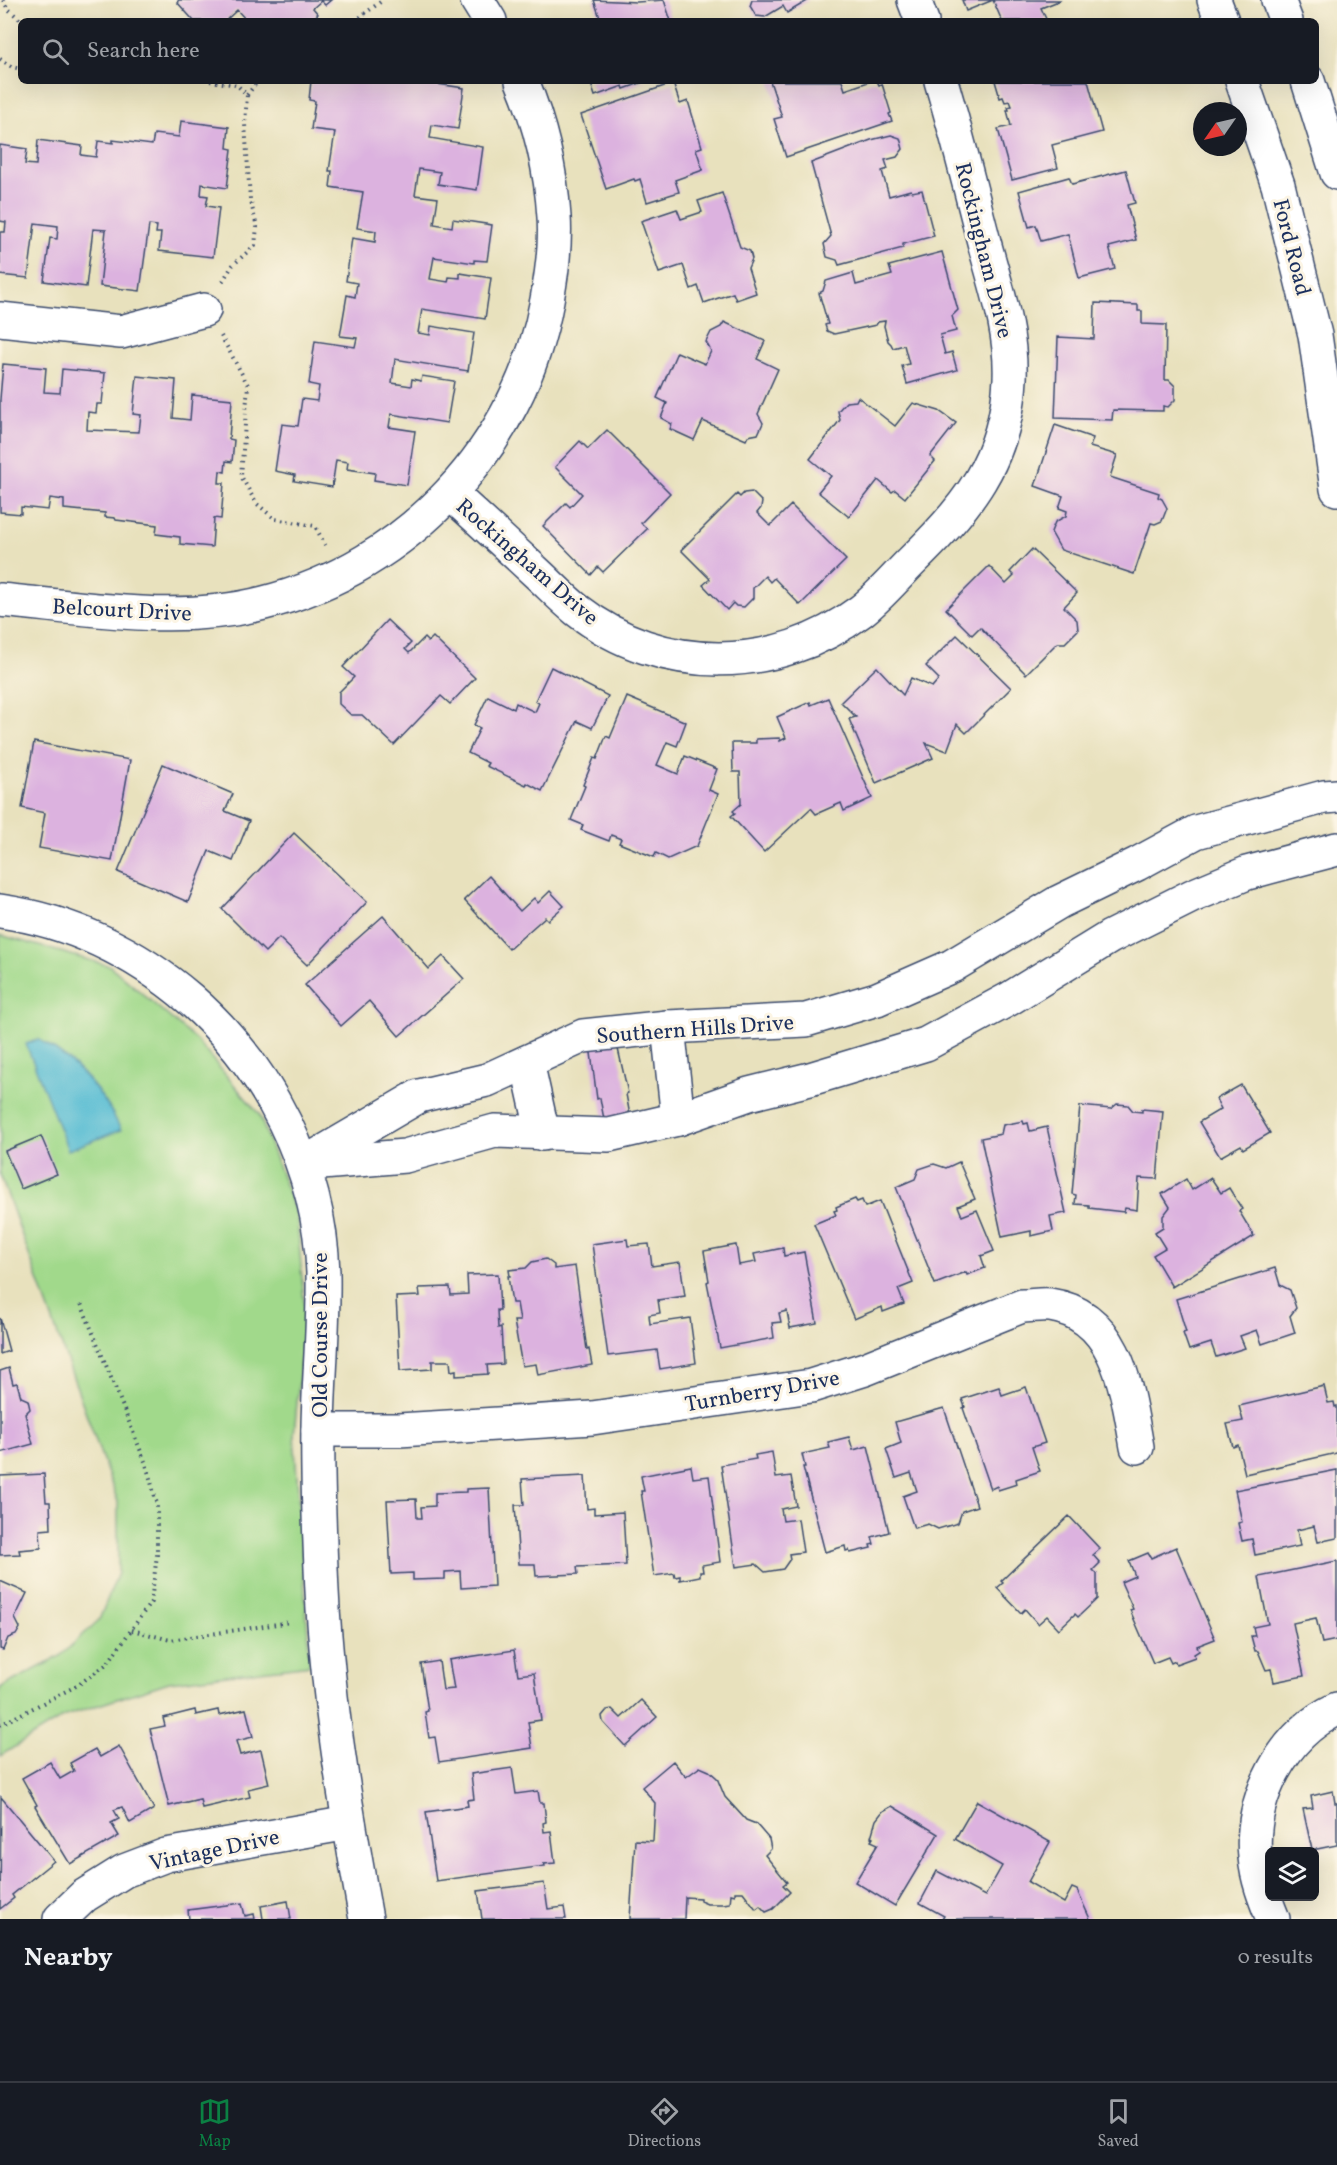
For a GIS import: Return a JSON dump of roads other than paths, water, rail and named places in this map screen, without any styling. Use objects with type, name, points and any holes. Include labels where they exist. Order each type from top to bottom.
[{"type":"street","points":[[477,0],[488,18]]},
{"type":"street","points":[[914,0],[921,18]]},
{"type":"street","points":[[1214,0],[1221,18]]},
{"type":"street","points":[[1278,0],[1285,18]]},
{"type":"street","name":"Belcourt Drive","points":[[0,600],[156,615],[211,613],[265,603],[323,584],[366,562],[411,531],[451,494],[501,427],[525,378],[543,326],[550,283],[554,218],[546,157],[534,110],[523,84]]},
{"type":"street","name":"Rockingham Drive","points":[[451,494],[578,611],[617,636],[657,651],[694,658],[736,660],[778,653],[822,636],[862,610],[944,531],[971,498],[992,460],[1005,420],[1010,378],[1008,330],[942,84]]},
{"type":"street","name":"Ford Road","points":[[1243,84],[1278,185],[1315,335],[1337,489]]},
{"type":"street","points":[[1309,84],[1337,173]]},
{"type":"street","points":[[0,319],[122,332],[204,310]]},
{"type":"street","name":"Southern Hills Drive","points":[[303,1164],[419,1096],[487,1080],[583,1035],[668,1027],[806,1020],[877,999],[952,966],[1059,902],[1196,832],[1324,797],[1337,796]]},
{"type":"street","points":[[303,1164],[405,1156],[495,1131],[609,1134],[678,1119],[749,1094],[810,1079],[926,1044],[1009,999],[1110,937],[1192,896],[1247,873],[1337,849]]},
{"type":"street","name":"Old Course Drive","points":[[0,911],[70,928],[120,950],[166,979],[213,1020],[248,1061],[278,1107],[303,1164],[316,1217],[323,1272],[318,1430],[321,1570],[334,1718],[366,1919]]},
{"type":"street","points":[[668,1027],[678,1119]]},
{"type":"street","points":[[527,1062],[543,1134]]},
{"type":"street","name":"Turnberry Drive","points":[[318,1430],[399,1430],[592,1418],[811,1386],[865,1369],[1022,1306],[1048,1305],[1070,1310],[1091,1322],[1109,1343],[1126,1387],[1137,1447]]},
{"type":"street","points":[[1272,1919],[1261,1889],[1255,1857],[1255,1833],[1261,1802],[1269,1779],[1285,1752],[1307,1729],[1337,1709]]},
{"type":"street","name":"Vintage Drive","points":[[60,1919],[84,1896],[124,1871],[166,1855],[349,1823]]},
{"type":"water","points":[[38,1039],[63,1056],[87,1078],[106,1103],[121,1130],[68,1150],[26,1044]]}]
